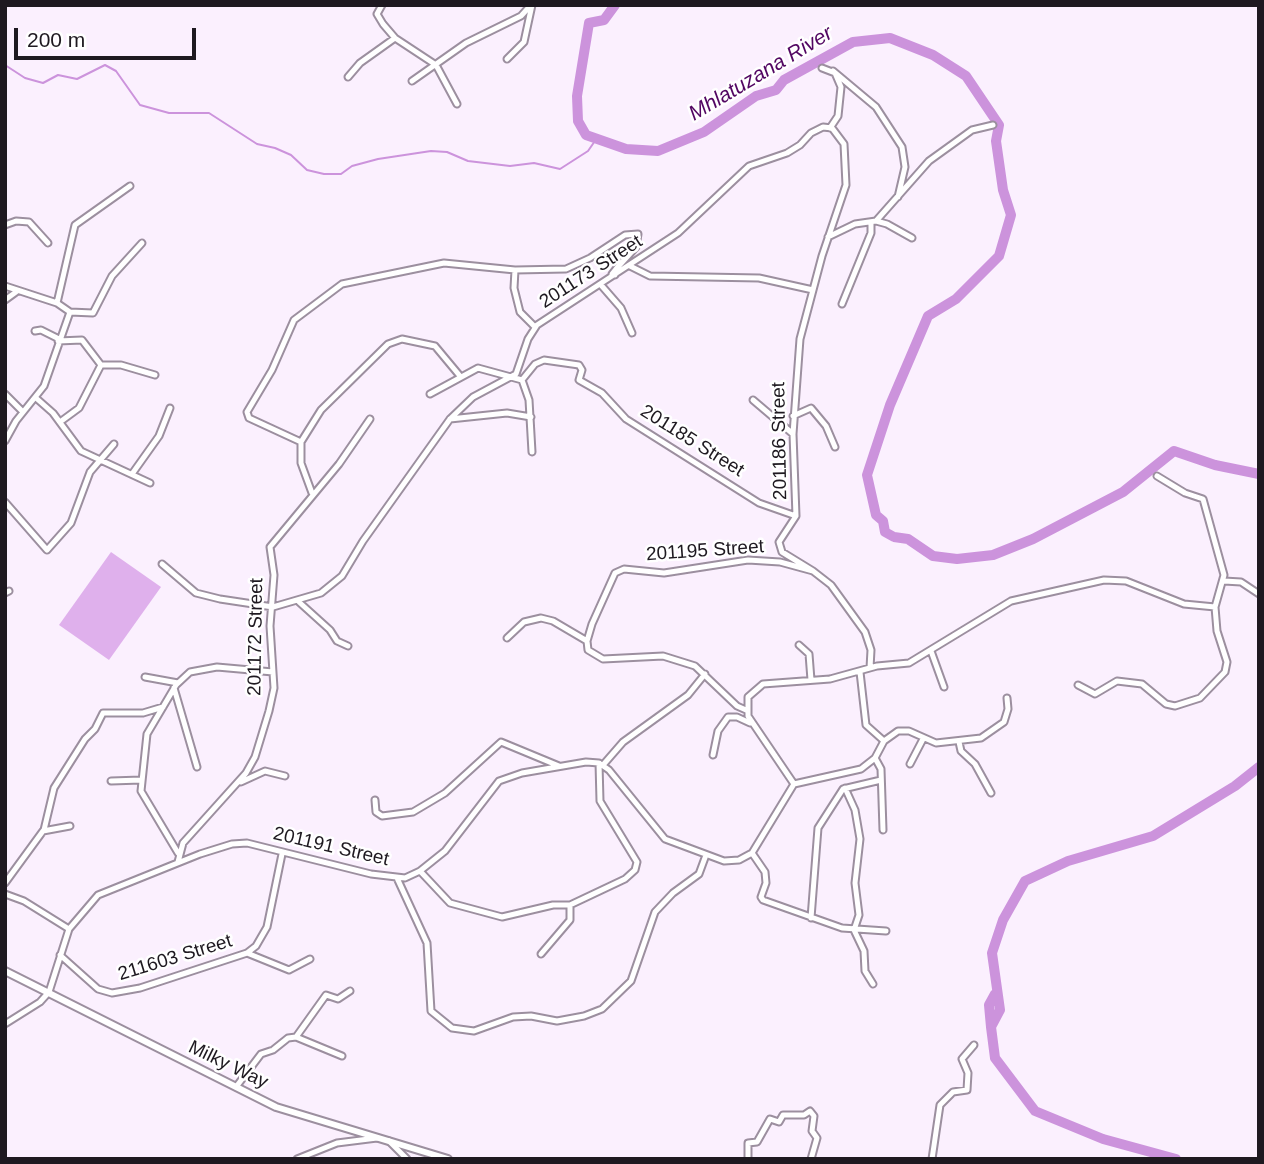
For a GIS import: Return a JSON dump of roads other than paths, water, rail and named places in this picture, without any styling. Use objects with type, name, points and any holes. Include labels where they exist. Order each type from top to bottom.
[{"type":"street","points":[[382,5],[378,10],[379,18],[395,37],[436,65],[457,104]]},
{"type":"street","points":[[507,59],[524,42],[531,5]]},
{"type":"street","points":[[412,80],[466,43],[522,16],[531,5]]},
{"type":"street","points":[[348,76],[360,63],[395,37]]},
{"type":"street","points":[[822,68],[833,71],[876,107],[902,147],[905,167],[898,197]]},
{"type":"street","points":[[830,128],[838,116],[841,89],[833,71]]},
{"type":"street","points":[[842,304],[874,221],[937,154],[972,130],[993,125]]},
{"type":"street","name":"201173 Street","points":[[512,378],[518,370],[535,327],[678,233],[749,166],[795,148],[817,128],[830,128]]},
{"type":"street","name":"201186 Street","points":[[813,571],[782,552],[779,545],[796,516],[793,416],[797,359],[828,237],[844,195],[847,163],[844,144],[830,128]]},
{"type":"street","points":[[57,303],[75,225],[130,186]]},
{"type":"street","points":[[5,225],[16,221],[29,222],[48,243]]},
{"type":"street","points":[[828,237],[855,224],[874,221],[887,223],[912,238]]},
{"type":"street","points":[[300,442],[249,418],[246,413],[299,315],[334,290],[356,279],[402,274],[444,263],[516,270],[566,269],[590,258],[625,235],[638,234],[636,247],[612,274],[616,276]]},
{"type":"street","points":[[5,286],[16,292],[57,303],[70,312],[85,314],[94,311],[112,276],[142,243]]},
{"type":"street","points":[[630,266],[650,276],[779,280],[813,290]]},
{"type":"street","points":[[516,270],[514,288],[520,312],[535,327]]},
{"type":"street","points":[[601,285],[621,308],[632,333]]},
{"type":"street","points":[[5,300],[16,292]]},
{"type":"street","points":[[5,441],[44,386],[70,312]]},
{"type":"street","points":[[34,331],[41,330],[59,340],[82,340],[101,365]]},
{"type":"street","points":[[312,493],[301,463],[300,442],[321,410],[394,340],[423,341],[435,346],[460,376]]},
{"type":"street","name":"201185 Street","points":[[522,380],[536,364],[549,359],[579,365],[582,370],[579,380],[602,393],[615,410],[657,440],[759,503],[796,516]]},
{"type":"street","points":[[101,365],[121,365],[155,375]]},
{"type":"street","points":[[60,422],[79,408],[101,365]]},
{"type":"street","points":[[430,394],[460,376],[483,368],[522,380],[531,417],[532,452]]},
{"type":"street","points":[[162,564],[197,593],[274,607],[299,602],[321,593],[342,576],[363,541],[450,419],[473,397],[512,378]]},
{"type":"street","points":[[5,394],[23,412]]},
{"type":"street","points":[[36,398],[60,422],[80,451],[150,484]]},
{"type":"street","points":[[753,400],[793,433]]},
{"type":"street","points":[[132,474],[159,436],[170,408]]},
{"type":"street","points":[[793,416],[811,408],[831,434],[835,447]]},
{"type":"street","points":[[450,419],[508,413],[531,417]]},
{"type":"street","name":"201172 Street","points":[[178,853],[246,773],[258,747],[273,696],[270,626],[274,607],[270,547],[312,493],[339,464],[370,419]]},
{"type":"street","points":[[5,502],[47,550],[71,523],[90,472],[103,461],[114,444]]},
{"type":"street","points":[[1078,685],[1095,694],[1118,681],[1138,684],[1148,687],[1166,704],[1180,706],[1200,698],[1222,677],[1227,662],[1215,607],[1224,581],[1203,499],[1185,493],[1157,476]]},
{"type":"street","name":"201195 Street","points":[[587,641],[612,578],[621,569],[664,573],[748,560],[780,562],[813,571],[831,585],[866,632],[871,650],[870,668]]},
{"type":"street","points":[[794,784],[753,725],[746,710],[748,697],[763,684],[830,680],[870,668],[909,663],[1011,601],[1104,580],[1126,580],[1184,604],[1215,607]]},
{"type":"street","points":[[1224,581],[1241,582],[1259,594]]},
{"type":"street","points":[[299,602],[330,630],[337,641],[348,646]]},
{"type":"street","points":[[507,638],[524,622],[541,618],[560,624],[587,641],[588,650],[603,659],[663,656],[695,666],[737,706],[746,710]]},
{"type":"street","points":[[799,645],[809,654],[811,680]]},
{"type":"street","points":[[931,651],[944,687]]},
{"type":"street","points":[[178,862],[178,853],[141,792],[145,740],[176,685],[190,672],[209,668],[274,671]]},
{"type":"street","points":[[860,672],[866,726],[884,741]]},
{"type":"street","points":[[419,872],[450,902],[502,917],[553,905],[570,905],[625,879],[637,866],[636,859],[600,802],[601,764],[630,737],[688,695],[705,674]]},
{"type":"street","points":[[145,677],[176,685]]},
{"type":"street","points":[[176,685],[197,767]]},
{"type":"street","points":[[601,764],[661,835],[671,842],[733,862],[752,853],[794,784],[852,772],[875,758],[884,741],[905,730],[936,743],[981,738],[1000,727],[1006,718],[1007,698]]},
{"type":"street","points":[[5,883],[44,830],[54,788],[103,713],[143,713],[163,707]]},
{"type":"street","points":[[713,755],[718,732],[729,717],[737,717],[753,725]]},
{"type":"street","points":[[910,764],[923,739]]},
{"type":"street","points":[[375,800],[376,812],[382,816],[413,812],[446,793],[501,742],[561,766]]},
{"type":"street","points":[[959,742],[961,751],[975,764],[991,793]]},
{"type":"street","points":[[875,758],[880,765],[883,830]]},
{"type":"street","name":"201191 Street","points":[[49,992],[69,929],[103,891],[178,862],[241,843],[397,878],[419,872],[445,851],[499,781],[586,761],[601,764]]},
{"type":"street","points":[[235,785],[265,771],[285,776]]},
{"type":"street","points":[[111,782],[141,780]]},
{"type":"street","points":[[811,918],[817,832],[845,788],[881,780]]},
{"type":"street","points":[[845,788],[855,810],[860,839],[855,883],[859,915],[854,930],[863,951],[866,973],[873,984]]},
{"type":"street","points":[[44,830],[70,826]]},
{"type":"street","points":[[752,853],[765,872],[762,899],[811,918],[854,930],[886,932]]},
{"type":"street","name":"211603 Street","points":[[60,955],[98,989],[112,993],[140,988],[247,953],[256,946],[267,927],[282,854]]},
{"type":"street","points":[[397,878],[427,943],[431,1011],[452,1028],[474,1031],[513,1017],[531,1016],[557,1021],[584,1016],[602,1009],[631,981],[655,912],[673,893],[699,874],[706,855]]},
{"type":"street","points":[[5,893],[24,901],[69,929]]},
{"type":"street","points":[[541,954],[570,920],[570,905]]},
{"type":"street","points":[[247,953],[289,970],[310,959]]},
{"type":"street","name":"Milky Way","points":[[5,971],[276,1107],[447,1159]]},
{"type":"street","points":[[296,1037],[326,995],[338,999],[350,991]]},
{"type":"street","points":[[5,1024],[40,1002],[49,992]]},
{"type":"street","points":[[236,1087],[261,1054],[274,1050],[288,1038],[296,1037],[342,1056]]},
{"type":"street","points":[[932,1159],[940,1105],[953,1093],[967,1090],[968,1073],[962,1059],[974,1045]]},
{"type":"street","points":[[748,1159],[748,1143],[757,1142],[770,1119],[779,1122],[783,1115],[804,1115],[810,1111],[814,1116],[812,1131],[817,1138],[811,1159]]},
{"type":"street","points":[[297,1159],[337,1143],[384,1138],[407,1159]]},
{"type":"waterway","name":"Mhlatuzana River","points":[[615,5],[604,20],[589,23],[577,96],[578,121],[586,135],[626,149],[658,151],[704,132],[756,96],[776,90],[784,80],[853,42],[890,38],[933,55],[966,76],[999,125],[996,141],[1003,190],[1011,215],[999,256],[956,299],[928,316],[890,405],[867,475],[876,515],[883,521],[885,532],[894,537],[908,539],[933,556],[957,559],[993,555],[1033,539],[1123,492],[1174,451],[1215,465],[1259,474]]},
{"type":"waterway","points":[[5,65],[25,78],[43,83],[58,75],[77,79],[105,65],[116,71],[140,105],[169,113],[209,113],[257,144],[291,155],[307,170],[324,174],[341,174],[352,166],[378,159],[431,151],[447,152],[468,161],[510,166],[534,163],[560,169],[588,151],[597,138]]},
{"type":"waterway","name":"Mhlatuzana River","points":[[1176,1159],[1103,1139],[1035,1111],[995,1058],[991,1027],[1000,1010],[992,953],[1003,920],[1025,881],[1068,861],[1153,836],[1235,786],[1259,767]]},
{"type":"waterway","name":"Mhlatuzana River","points":[[991,1027],[989,1005],[995,994]]}]
